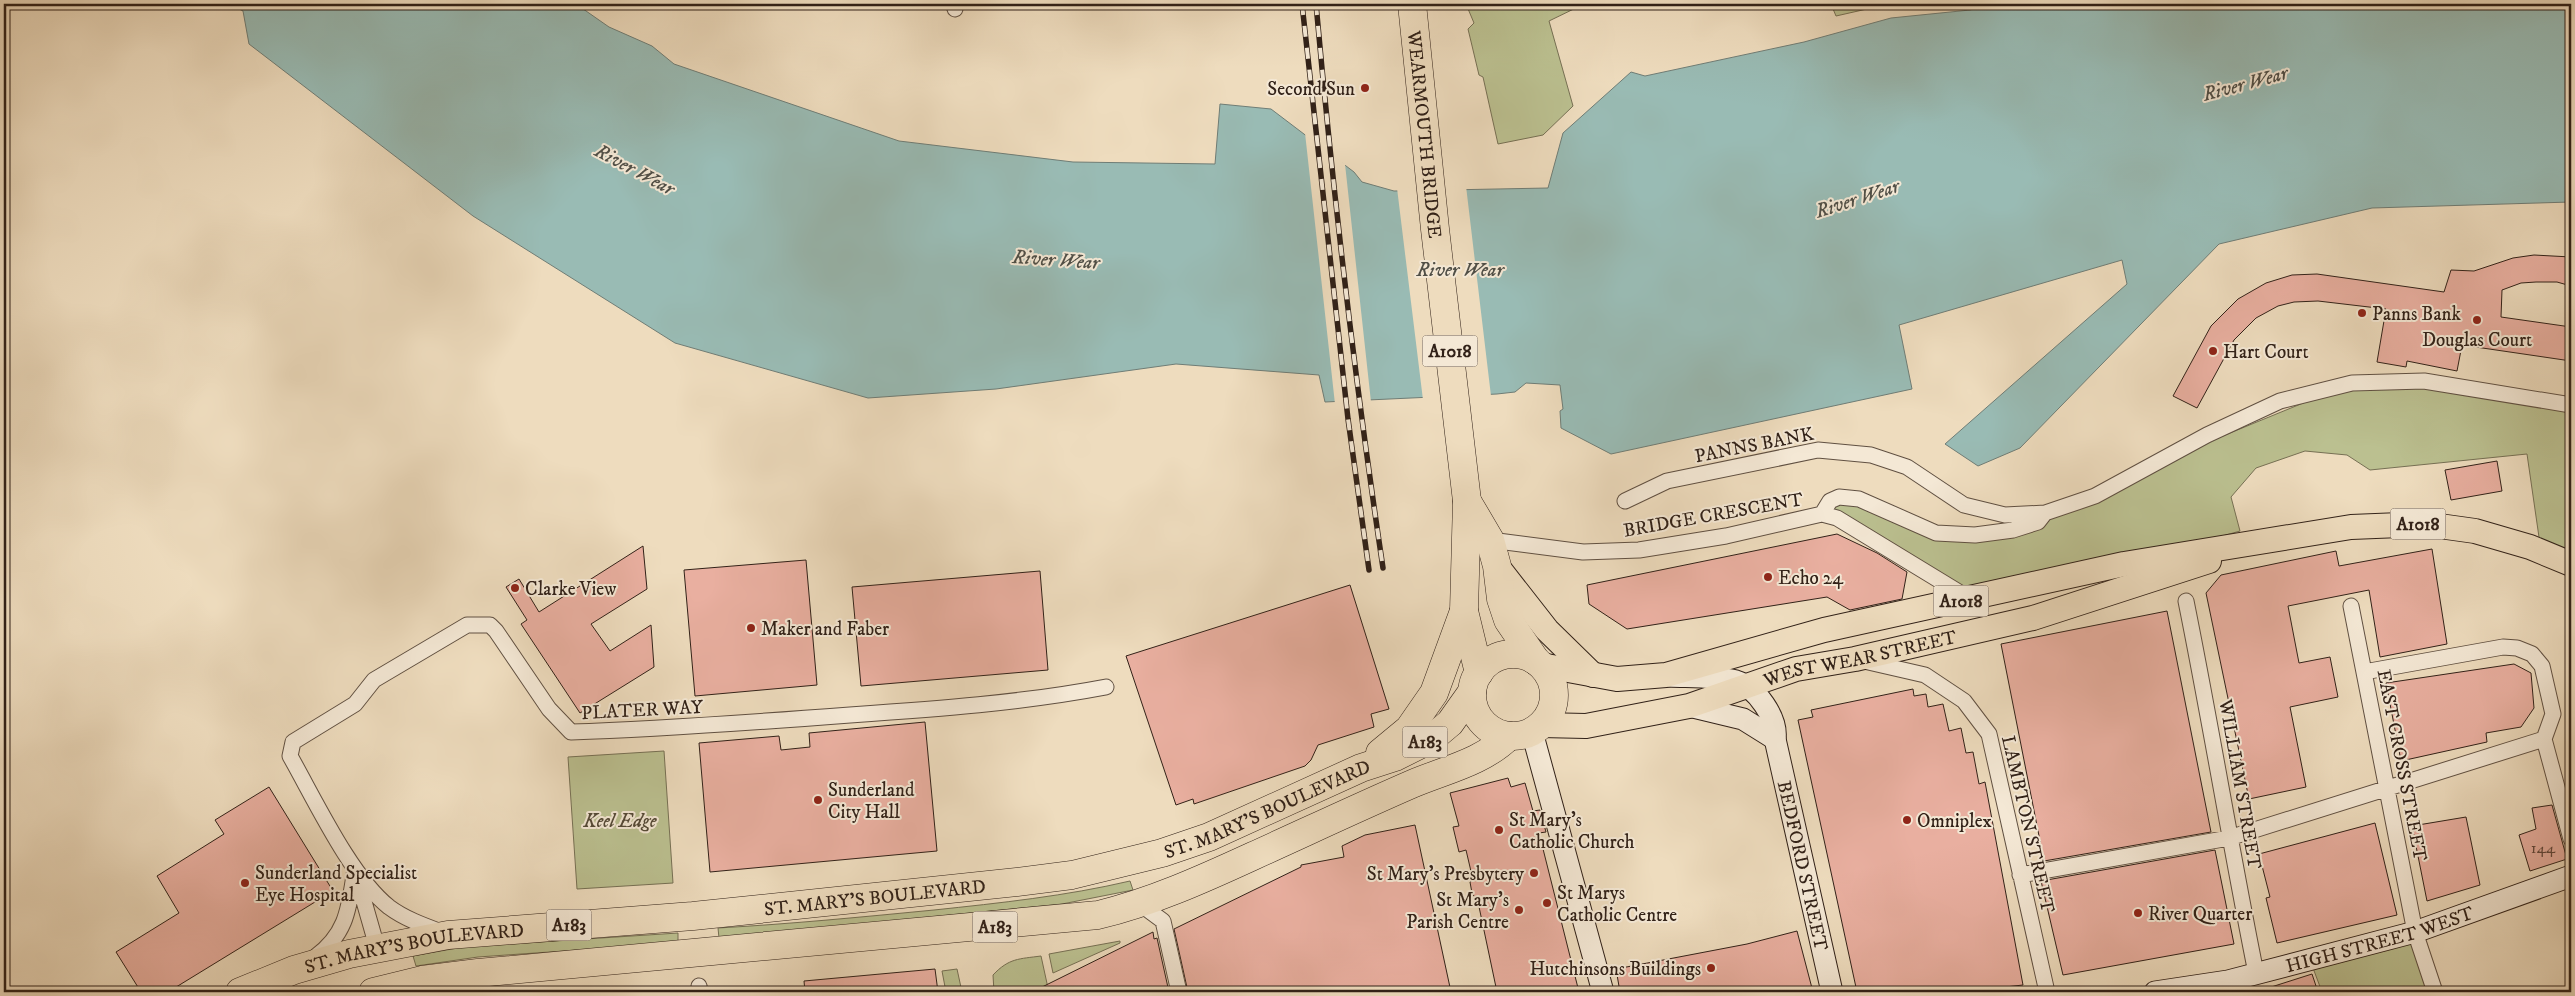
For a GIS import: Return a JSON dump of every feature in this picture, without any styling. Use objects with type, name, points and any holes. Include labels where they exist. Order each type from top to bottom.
[{"type":"highway","name":"WEARMOUTH BRIDGE","points":[[1412,4],[1467,500]]},
{"type":"highway","name":"A1018","points":[[1467,500],[1490,540],[1497,566],[1501,599],[1508,620],[1538,663],[1550,676],[1554,697],[1550,714],[1527,731],[1500,734],[1483,723],[1473,704],[1475,683],[1464,611],[1467,500]]},
{"type":"highway","name":"A1018","points":[[1361,768],[1409,729],[1428,703],[1434,693],[1464,611]]},
{"type":"highway","name":"A1018","points":[[1475,683],[1488,663],[1508,655],[1527,656],[1538,663]]},
{"type":"highway","name":"ST. MARY'S BOULEVARD","points":[[240,992],[294,970],[377,947],[448,935],[693,916],[1072,875],[1162,853],[1209,838],[1361,768],[1395,757],[1431,739],[1450,723],[1475,683]]},
{"type":"highway","name":"ST. MARY'S BOULEVARD","points":[[373,992],[422,980],[478,973],[1022,924],[1098,915],[1140,904],[1219,872],[1411,785],[1474,760],[1527,731]]},
{"type":"main road","name":"WEST WEAR STREET","points":[[1538,663],[1594,677],[1636,680],[1666,675],[1824,630],[2124,564],[2351,527],[2425,524],[2498,537],[2530,547],[2571,564]]},
{"type":"main road","name":"WEST WEAR STREET","points":[[1527,731],[1586,726],[1689,706],[1796,669],[1855,659],[2033,618],[2184,570],[2260,542]]},
{"type":"main road","points":[[1497,566],[1546,630],[1594,677]]},
{"type":"street","name":"PANNS BANK","points":[[1625,501],[1667,481],[1818,450],[1871,455],[1907,467],[1964,505],[2005,515],[2045,513],[2095,496],[2207,435],[2280,401],[2352,383],[2424,381],[2571,405]]},
{"type":"street","points":[[1970,599],[1837,518],[1822,514],[1830,501],[1849,496],[1859,499],[1936,534],[1975,535],[2013,530],[2038,522],[2045,513]]},
{"type":"street","name":"BRIDGE CRESCENT","points":[[1490,540],[1583,552],[1638,550],[1726,536],[1822,514]]},
{"type":"street","name":"WILLIAM STREET","points":[[2186,601],[2215,746],[2229,838],[2256,973]]},
{"type":"street","name":"EAST CROSS STREET","points":[[2351,606],[2415,932],[2435,992]]},
{"type":"street","name":"PLATER WAY","points":[[355,869],[290,756],[293,742],[355,704],[374,680],[467,625],[490,625],[496,631],[549,709],[571,732],[676,728],[909,711],[1075,693],[1106,687]]},
{"type":"street","points":[[2364,672],[2503,647],[2517,648],[2532,654],[2542,666],[2553,714],[2544,739],[2571,839]]},
{"type":"street","name":"LAMBTON STREET","points":[[1855,659],[1925,675],[1964,702],[1989,734],[2047,992]]},
{"type":"street","name":"BEDFORD STREET","points":[[1666,675],[1736,681],[1768,708],[1776,728],[1775,739],[1832,992]]},
{"type":"street","points":[[1689,706],[1743,719],[1775,739]]},
{"type":"street","points":[[1527,731],[1603,992]]},
{"type":"street","points":[[2020,875],[2229,838],[2387,790],[2544,739]]},
{"type":"street","points":[[355,869],[378,898],[389,907],[402,916],[448,935]]},
{"type":"street","points":[[355,869],[377,947]]},
{"type":"street","points":[[294,970],[334,941],[348,914],[355,869]]},
{"type":"street","name":"HIGH STREET WEST","points":[[2155,992],[2230,986],[2256,973],[2415,932],[2571,876]]},
{"type":"street","points":[[1140,904],[1163,920],[1179,992]]},
{"type":"green space","points":[[1466,4],[1584,4],[1549,21],[1573,106],[1543,135],[1498,144],[1483,77],[1479,75],[1468,29],[1474,23]]},
{"type":"green space","points":[[1831,4],[1889,4],[1836,16]]},
{"type":"green space","points":[[2424,381],[2571,405],[2571,564],[2541,551],[2527,454],[2370,470],[2347,455],[2305,451],[2256,468],[2231,497],[2240,531],[2124,564],[1970,599],[1825,506],[1839,497],[1924,530],[2013,530],[2147,467],[2352,383]]},
{"type":"green space","name":"Keel Edge","points":[[664,751],[673,883],[577,889],[568,757]]},
{"type":"green space","points":[[1130,881],[1133,890],[1062,904],[719,938],[718,928],[983,905],[1057,895]]},
{"type":"green space","points":[[2415,932],[2435,992],[2322,992],[2310,960]]},
{"type":"green space","points":[[678,933],[678,943],[478,957],[416,966],[413,956],[463,947]]},
{"type":"green space","points":[[1120,941],[1120,943],[1053,973],[1049,954]]},
{"type":"green space","points":[[1041,956],[1048,988],[1026,992],[994,992],[993,975],[1004,965],[1015,960]]},
{"type":"green space","points":[[957,969],[962,992],[946,992],[942,971]]},
{"type":"water","name":"River Wear","points":[[230,4],[576,4],[609,27],[652,46],[674,64],[899,141],[1073,162],[1215,164],[1220,104],[1271,109],[1354,172],[1362,182],[1394,191],[1548,188],[1563,133],[1631,72],[1645,76],[1804,42],[1891,18],[1970,10],[1994,4],[2571,4],[2571,202],[2372,208],[2219,244],[2020,448],[1978,466],[1945,444],[2127,284],[2122,260],[1899,325],[1912,389],[1611,454],[1561,428],[1560,411],[1563,409],[1560,385],[1526,383],[1515,392],[1497,394],[1325,402],[1319,375],[1176,364],[996,389],[868,398],[675,343],[473,216],[249,44],[243,11]]},
{"type":"pier","points":[[1305,133],[1345,164],[1371,402],[1335,404]]},
{"type":"pier","points":[[1466,186],[1491,396],[1423,400],[1397,188]]},
{"type":"building","points":[[2534,255],[2571,257],[2571,286],[2557,282],[2536,282],[2521,283],[2502,290],[2501,317],[2571,327],[2571,361],[2462,345],[2457,371],[2407,361],[2406,367],[2377,362],[2386,309],[2318,301],[2294,302],[2278,306],[2256,318],[2234,340],[2197,408],[2173,396],[2211,326],[2238,299],[2266,283],[2292,275],[2317,274],[2444,292],[2451,270],[2474,271],[2513,258]]},
{"type":"building","points":[[2497,461],[2502,491],[2451,500],[2445,470]]},
{"type":"building","name":"Echo 24","points":[[1837,534],[1877,553],[1907,572],[1902,599],[1850,610],[1827,597],[1627,629],[1589,604],[1587,585]]},
{"type":"building","points":[[643,546],[647,589],[591,624],[610,651],[651,625],[654,667],[580,713],[521,624],[527,620],[506,587],[519,579],[539,612]]},
{"type":"building","points":[[2432,549],[2447,644],[2380,657],[2369,590],[2288,606],[2299,663],[2330,657],[2338,697],[2290,707],[2306,787],[2249,799],[2206,593],[2221,575],[2336,551],[2339,566]]},
{"type":"building","name":"Maker and Faber","points":[[806,560],[817,685],[695,696],[684,570]]},
{"type":"building","points":[[1040,571],[1048,670],[861,686],[852,587]]},
{"type":"building","points":[[1350,585],[1389,709],[1371,714],[1374,727],[1318,745],[1311,760],[1305,766],[1194,804],[1193,799],[1176,805],[1126,656]]},
{"type":"building","points":[[2167,611],[2211,832],[2044,861],[2001,644]]},
{"type":"building","points":[[2514,664],[2531,673],[2534,708],[2521,727],[2486,733],[2487,742],[2401,761],[2386,683]]},
{"type":"building","name":"Omniplex","points":[[1913,689],[1914,696],[1926,694],[1928,707],[1943,704],[1949,731],[1961,728],[1966,753],[1973,752],[1979,784],[1985,782],[2023,985],[1960,992],[1857,992],[1798,720],[1813,717],[1811,710]]},
{"type":"building","name":"Sunderland City Hall","points":[[925,722],[937,851],[710,872],[699,743],[779,736],[781,750],[810,747],[809,733]]},
{"type":"building","points":[[1508,778],[1511,787],[1525,783],[1533,811],[1540,810],[1546,832],[1539,833],[1579,992],[1497,992],[1478,902],[1472,893],[1470,882],[1473,880],[1466,850],[1459,852],[1453,827],[1459,826],[1450,793]]},
{"type":"building","name":"Sunderland Specialist Eye Hospital","points":[[269,787],[333,891],[168,992],[141,992],[116,952],[179,913],[157,876],[224,834],[215,820]]},
{"type":"building","points":[[2552,805],[2567,859],[2530,871],[2519,835],[2536,829],[2532,808]]},
{"type":"building","points":[[2466,817],[2480,885],[2427,901],[2412,826]]},
{"type":"building","points":[[2375,823],[2397,915],[2277,943],[2266,898],[2270,897],[2259,854]]},
{"type":"building","points":[[1415,825],[1451,992],[1188,992],[1174,929],[1301,867],[1301,865],[1344,857],[1342,846],[1365,835]]},
{"type":"building","name":"River Quarter","points":[[2215,850],[2234,944],[2063,975],[2041,881]]},
{"type":"building","points":[[1797,931],[1813,992],[1620,992],[1616,969],[1747,944]]},
{"type":"building","points":[[1153,932],[1154,939],[1157,938],[1169,992],[1032,992]]},
{"type":"building","points":[[935,969],[938,992],[805,992],[804,981]]},
{"type":"building","points":[[2312,974],[2318,992],[2266,992],[2265,989]]},
{"type":"railway","points":[[1302,4],[1348,419],[1369,570]]},
{"type":"railway","points":[[1316,4],[1345,287],[1383,568]]},
{"type":"place","name":"Second Sun","points":[[1365,88]]},
{"type":"place","name":"Panns Bank","points":[[2362,313]]},
{"type":"place","name":"Douglas Court","points":[[2477,320]]},
{"type":"place","name":"Hart Court","points":[[2213,351]]},
{"type":"place","name":"Echo 24","points":[[1768,577]]},
{"type":"place","name":"Clarke View","points":[[515,588]]},
{"type":"place","name":"Maker and Faber","points":[[751,628]]},
{"type":"place","name":"Sunderland City Hall","points":[[818,800]]},
{"type":"place","name":"Omniplex","points":[[1907,820]]},
{"type":"place","name":"St Mary's Catholic Church","points":[[1499,830]]},
{"type":"place","name":"St Mary's Presbytery","points":[[1534,873]]},
{"type":"place","name":"Sunderland Specialist Eye Hospital","points":[[245,883]]},
{"type":"place","name":"St Marys Catholic Centre","points":[[1547,903]]},
{"type":"place","name":"St Mary's Parish Centre","points":[[1519,910]]},
{"type":"place","name":"River Quarter","points":[[2138,913]]},
{"type":"place","name":"Hutchinsons Buildings","points":[[1711,968]]}]
